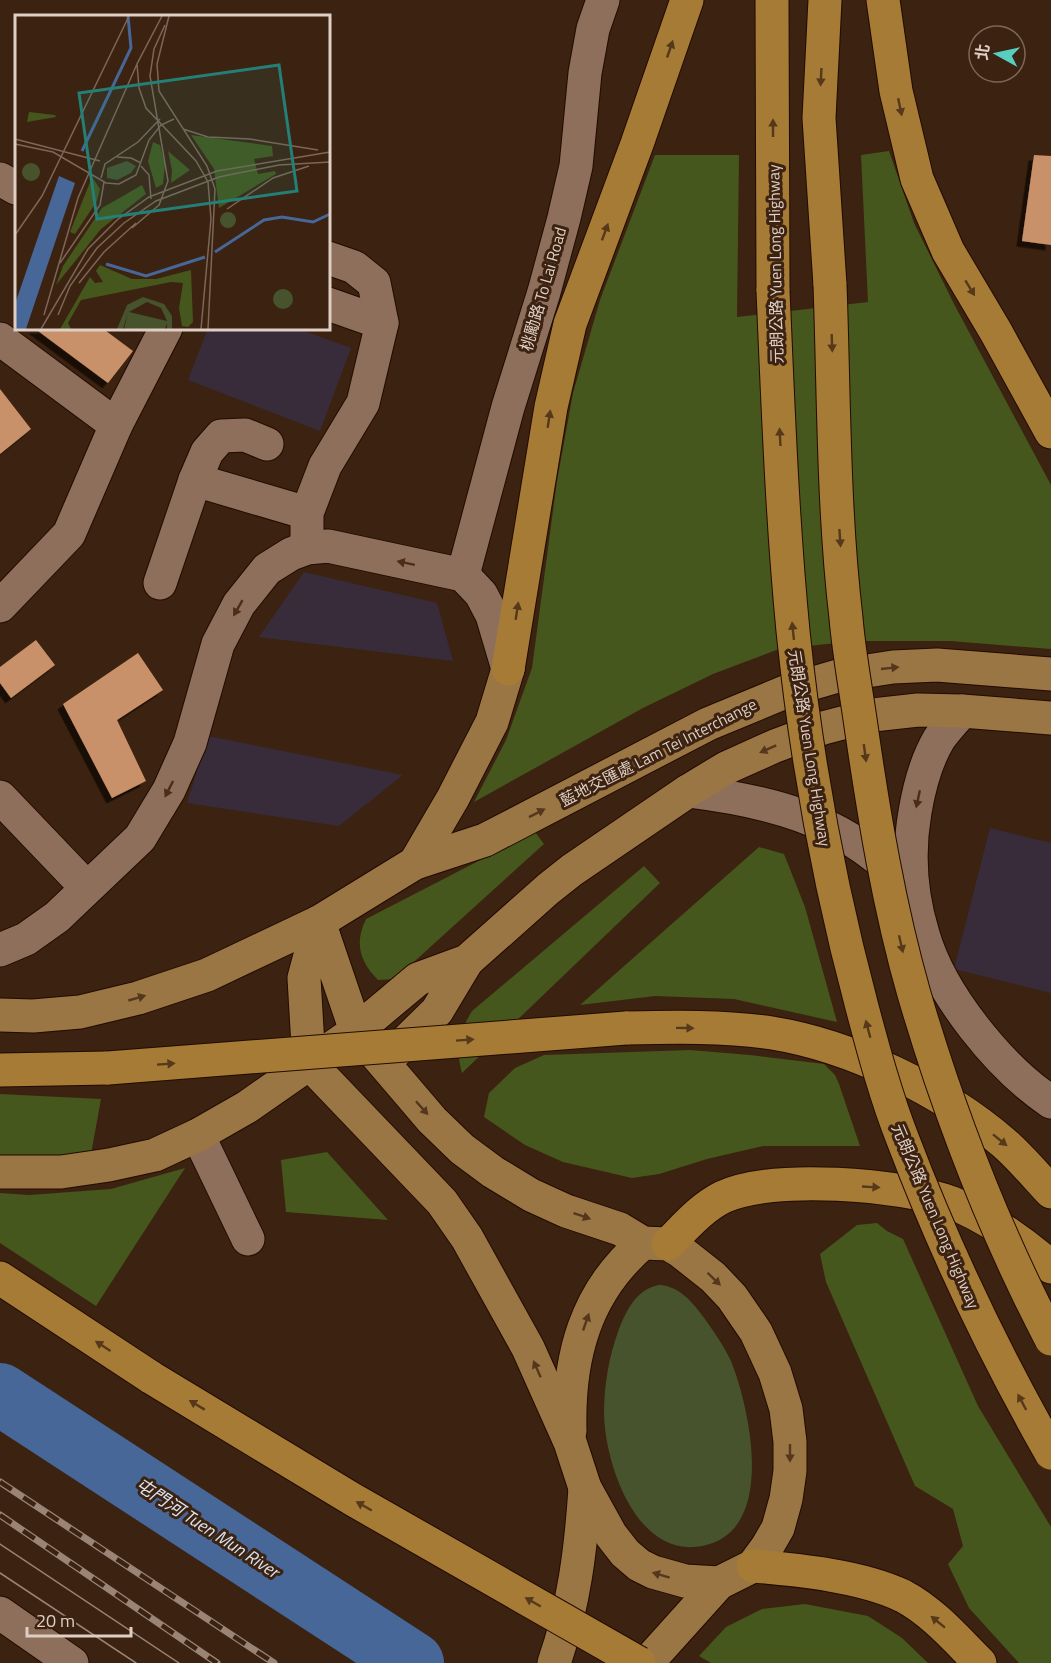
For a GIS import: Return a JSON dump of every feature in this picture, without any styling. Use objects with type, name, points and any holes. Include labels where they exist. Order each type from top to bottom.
[{"type":"highway","points":[[508,669],[550,407],[570,324],[687,0]]},
{"type":"highway","name":"元朗公路 Yuen Long Highway","points":[[772,0],[773,291],[784,523],[793,631],[804,720],[833,890],[875,1055],[902,1139],[976,1312],[1051,1453]]},
{"type":"highway","points":[[825,0],[819,117],[830,285],[839,528],[845,617],[870,790],[888,888],[914,994],[946,1093],[1005,1243],[1051,1339]]},
{"type":"highway","points":[[884,6],[896,91],[917,179],[948,251],[1051,432]]},
{"type":"highway","points":[[0,1070],[108,1068],[626,1028],[725,1028],[772,1033],[854,1056],[940,1098],[1004,1144],[1051,1192]]},
{"type":"highway","points":[[656,1243],[704,1208],[725,1196],[749,1189],[813,1184],[884,1188],[919,1194],[953,1204],[1008,1234],[1051,1267]]},
{"type":"highway","points":[[0,1278],[152,1378],[352,1499],[639,1663]]},
{"type":"highway","points":[[753,1566],[865,1582],[903,1597],[941,1624],[980,1663]]},
{"type":"main road","name":"藍地交匯處 Lam Tei Interchange","points":[[0,1015],[33,1016],[80,1012],[138,998],[207,975],[320,922],[415,863],[485,840],[708,724],[790,690],[841,675],[893,667],[937,665],[1051,674]]},
{"type":"main road","name":"藍地交匯處 Lam Tei Interchange","points":[[415,863],[453,798],[492,722],[508,669]]},
{"type":"main road","points":[[383,1065],[437,1011],[467,961],[548,889],[688,790],[726,768],[823,728],[873,715],[918,710],[1051,718]]},
{"type":"main road","points":[[320,922],[356,1031],[432,1120],[462,1149],[493,1172],[531,1195],[566,1211],[656,1243],[713,1277],[732,1297],[756,1332],[775,1373],[786,1408],[790,1442],[790,1471],[786,1499],[778,1528],[753,1566],[719,1583],[647,1663]]},
{"type":"main road","points":[[320,922],[304,978],[309,1063],[442,1202],[467,1238],[528,1348],[570,1442],[585,1488],[611,1535],[625,1553],[639,1565],[653,1572],[685,1581],[719,1583]]},
{"type":"main road","points":[[0,1172],[61,1172],[155,1155],[198,1135],[247,1107],[356,1031],[418,979],[467,961]]},
{"type":"main road","points":[[570,1442],[569,1407],[572,1377],[576,1354],[590,1311],[611,1275],[624,1259],[656,1243]]},
{"type":"main road","points":[[554,1663],[572,1606],[582,1541],[585,1488]]},
{"type":"street","name":"桃勵路 To Lai Road","points":[[463,575],[508,407],[544,292],[564,218],[576,166],[585,73],[591,40],[603,0]]},
{"type":"street","points":[[0,179],[15,187]]},
{"type":"street","points":[[307,548],[308,513],[325,466],[363,404],[382,323],[374,283],[354,267],[330,259]]},
{"type":"street","points":[[330,305],[382,323]]},
{"type":"street","points":[[0,606],[69,534],[116,425],[165,330]]},
{"type":"street","points":[[0,339],[116,425]]},
{"type":"street","points":[[160,583],[195,480],[207,452],[221,436],[245,435],[267,444]]},
{"type":"street","points":[[195,480],[308,513]]},
{"type":"street","points":[[0,950],[26,939],[57,917],[140,838],[169,790],[190,743],[218,644],[239,604],[267,569],[291,554],[307,548],[328,546],[463,575],[481,594],[492,615],[508,669]]},
{"type":"street","points":[[962,711],[939,739],[928,763],[918,796],[910,846],[915,895],[923,936],[941,976],[969,1020],[1018,1076],[1051,1102]]},
{"type":"street","points":[[688,790],[746,799],[803,815],[842,834],[877,856],[915,895]]},
{"type":"street","points":[[0,797],[87,888]]},
{"type":"street","points":[[198,1135],[248,1239]]},
{"type":"street","points":[[0,1613],[72,1663]]},
{"type":"shaded area","points":[[207,330],[302,330],[351,348],[320,431],[188,380]]},
{"type":"shaded area","points":[[304,572],[437,603],[453,661],[259,637]]},
{"type":"shaded area","points":[[208,736],[403,775],[339,826],[187,803]]},
{"type":"shaded area","points":[[990,828],[1051,843],[1051,993],[954,969]]},
{"type":"green space","points":[[889,151],[914,223],[954,304],[1051,485],[1051,649],[950,641],[856,641],[779,649],[713,674],[643,708],[474,802],[506,740],[532,668],[557,481],[573,393],[600,300],[655,155],[739,155],[737,317],[868,302],[861,155]]},
{"type":"green space","points":[[535,832],[544,844],[395,979],[378,980],[367,966],[361,952],[360,936],[366,919]]},
{"type":"green space","points":[[759,847],[784,854],[805,907],[837,1022],[734,999],[655,996],[580,1005]]},
{"type":"green space","points":[[644,866],[660,883],[462,1073],[459,1056],[460,1041],[464,1026],[472,1011]]},
{"type":"green space","points":[[690,1050],[824,1064],[835,1075],[839,1084],[860,1146],[763,1146],[707,1159],[659,1174],[632,1178],[563,1162],[525,1145],[484,1117],[489,1093],[515,1068],[544,1055]]},
{"type":"green space","points":[[0,1094],[101,1099],[91,1154],[0,1157]]},
{"type":"green space","points":[[327,1152],[388,1220],[286,1212],[281,1160]]},
{"type":"green space","points":[[185,1168],[96,1306],[0,1243],[0,1193],[29,1195],[111,1189]]},
{"type":"green space","points":[[877,1223],[903,1239],[978,1406],[1051,1527],[1051,1663],[1019,1663],[969,1608],[948,1564],[963,1546],[953,1509],[915,1486],[826,1282],[820,1254],[857,1225]]},
{"type":"green space","points":[[659,1285],[680,1292],[691,1301],[705,1319],[731,1361],[746,1410],[752,1470],[748,1499],[738,1522],[721,1539],[694,1547],[673,1544],[655,1535],[639,1519],[617,1478],[606,1434],[604,1403],[606,1381],[612,1349],[619,1329],[629,1307],[639,1295]]},
{"type":"green space","points":[[805,1604],[868,1616],[902,1638],[928,1663],[711,1663],[699,1656],[726,1627],[762,1609]]},
{"type":"building","points":[[1034,155],[1051,156],[1051,245],[1022,241]]},
{"type":"building","points":[[37,330],[105,330],[133,351],[108,383]]},
{"type":"building","points":[[0,389],[31,429],[0,454]]},
{"type":"building","points":[[36,640],[55,665],[11,698],[0,683],[0,667]]},
{"type":"building","points":[[138,653],[163,690],[117,720],[146,781],[112,798],[63,704]]},
{"type":"waterway","name":"屯門河 Tuen Mun River","points":[[0,1394],[413,1663]]},
{"type":"tram line","points":[[0,1544],[179,1663]]},
{"type":"tram line","points":[[0,1573],[136,1663]]},
{"type":"railway","points":[[0,1482],[274,1663]]},
{"type":"railway","points":[[0,1515],[217,1663]]}]
